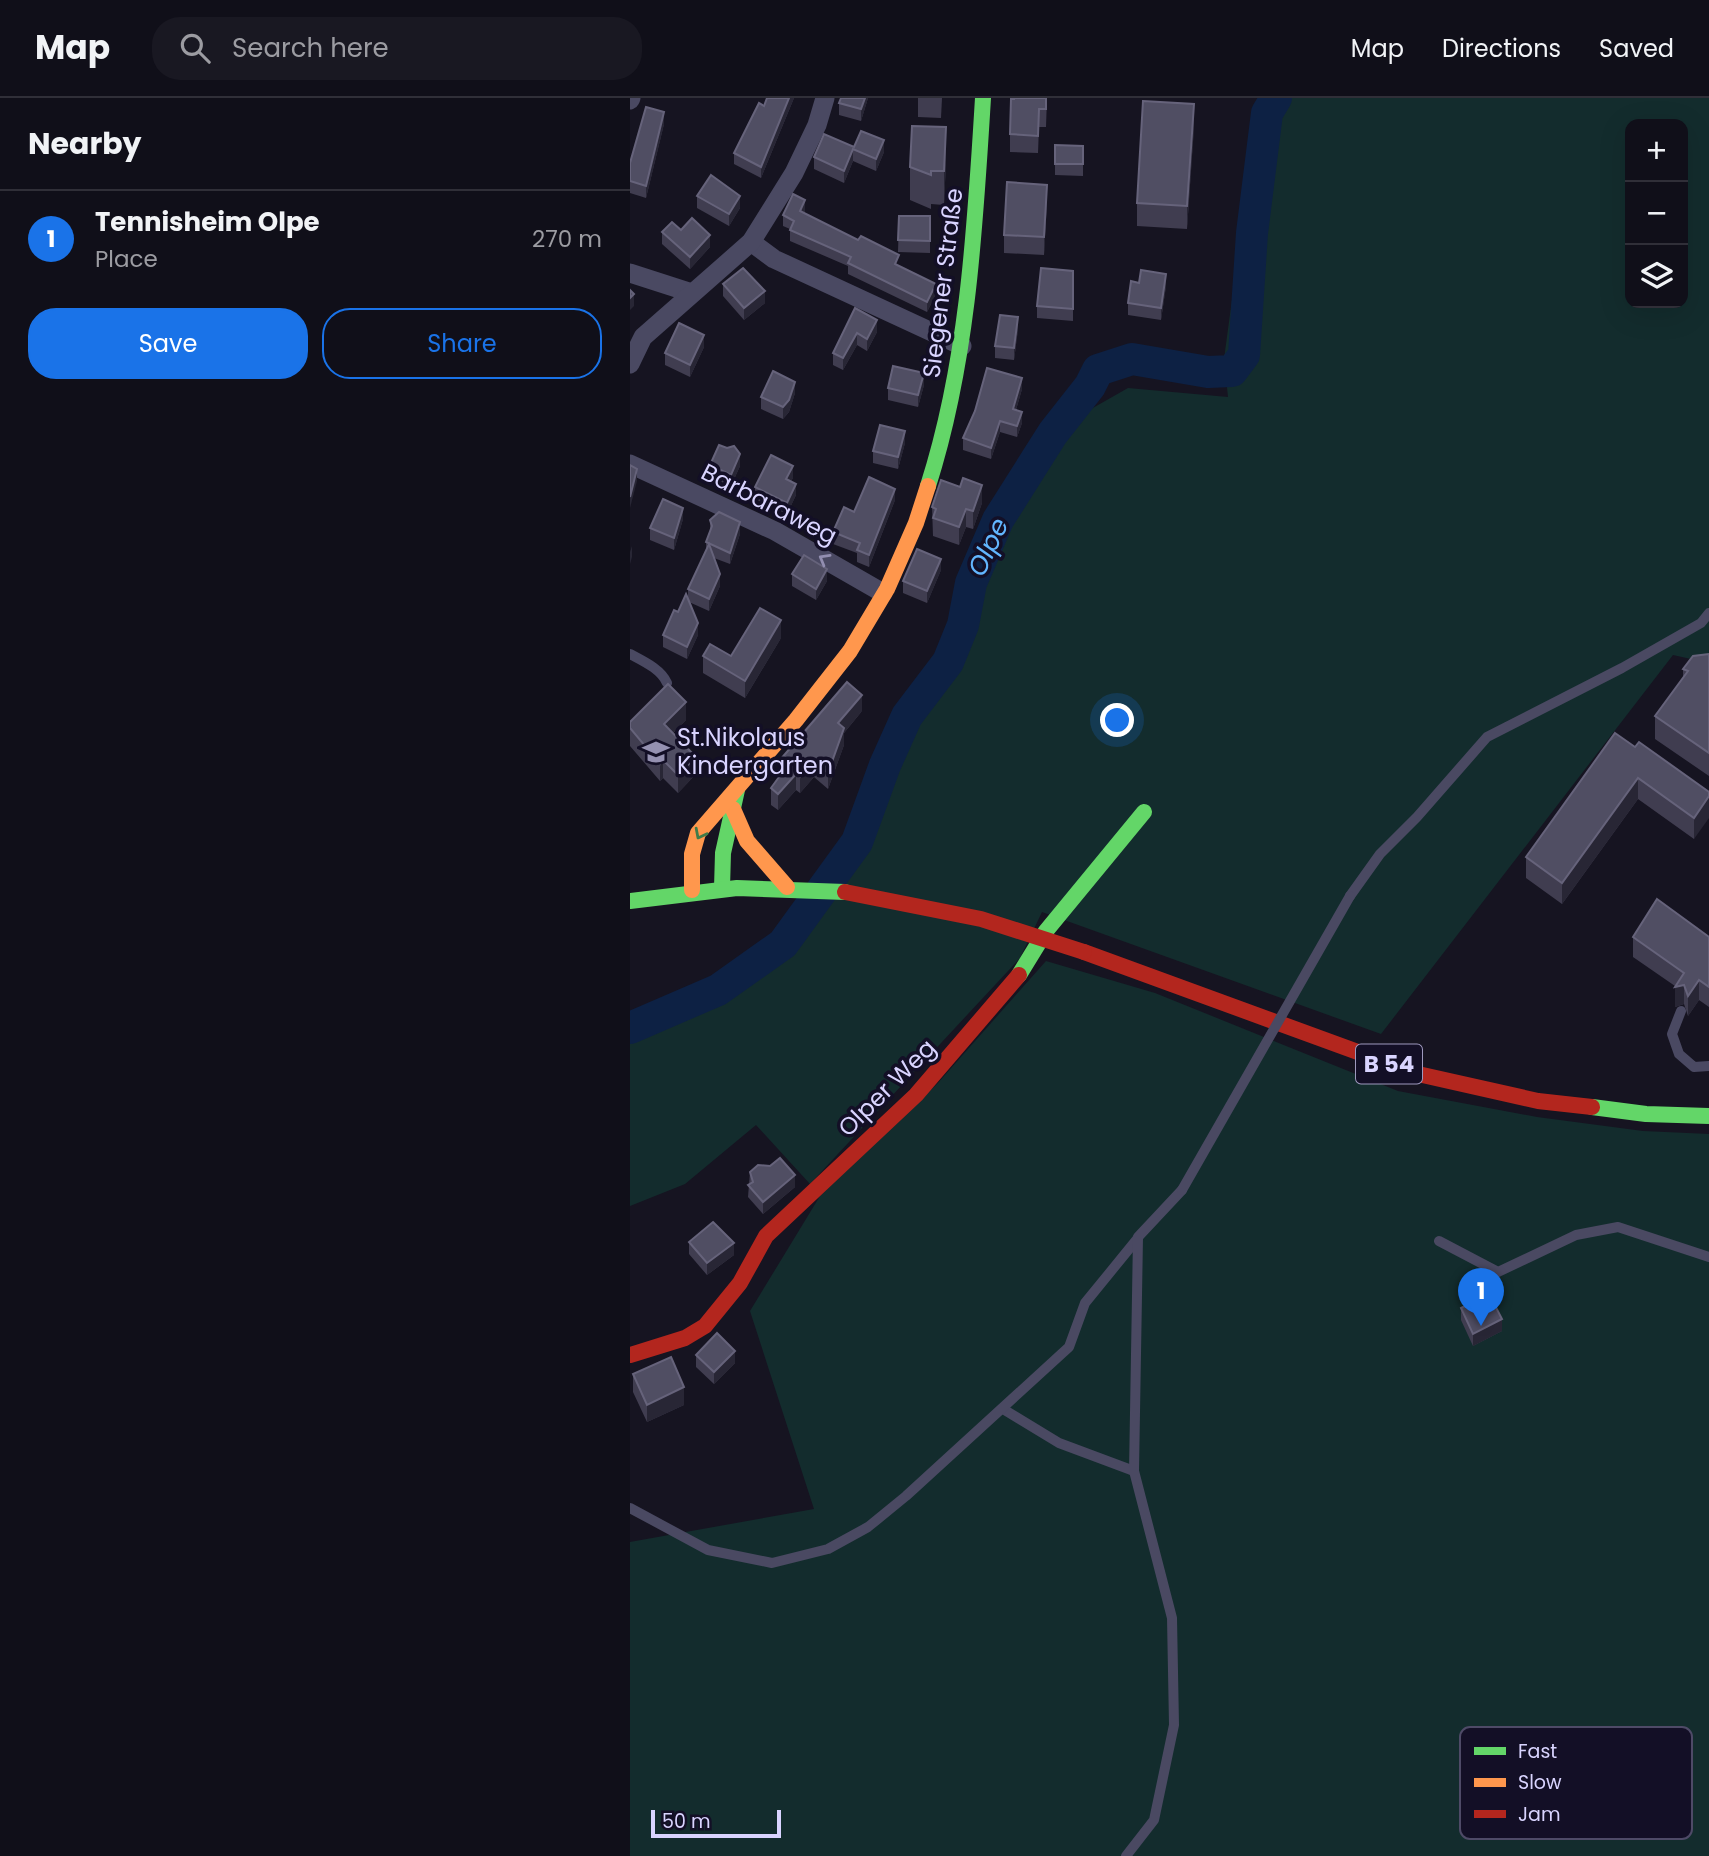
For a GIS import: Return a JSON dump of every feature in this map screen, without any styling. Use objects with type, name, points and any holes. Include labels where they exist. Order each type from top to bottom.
[{"type":"street","points":[[630,364],[643,337],[692,293],[719,274],[751,242],[794,173],[817,125],[825,98]]},
{"type":"street","name":"Siegener Straße","points":[[692,890],[691,853],[698,834],[711,814],[737,790],[820,692],[852,648],[883,593],[925,499],[947,419],[962,346],[974,236],[983,98]]},
{"type":"street","points":[[751,242],[774,258],[962,346]]},
{"type":"street","points":[[630,273],[692,293]]},
{"type":"street","name":"Barbaraweg","points":[[630,464],[775,531],[883,593]]},
{"type":"street","name":"Siegener Straße","points":[[722,888],[723,853],[737,790]]},
{"type":"street","points":[[733,809],[747,841],[787,887]]},
{"type":"street","name":"Olper Weg","points":[[630,1355],[685,1338],[705,1326],[740,1283],[766,1236],[916,1095],[970,1035],[1028,964],[1046,932],[1144,812]]},
{"type":"street","name":"B 54","points":[[630,901],[692,890],[787,887],[911,903],[981,919],[1084,952],[1418,1074],[1538,1101],[1646,1114],[1709,1116]]},
{"type":"lane","points":[[630,1508],[708,1550],[772,1563],[828,1549],[868,1527],[1003,1409],[1069,1346],[1085,1303],[1138,1237],[1182,1189],[1350,895],[1380,854],[1418,817],[1487,737],[1622,668],[1701,623],[1709,613]]},
{"type":"lane","points":[[630,654],[650,665],[665,677],[667,683]]},
{"type":"lane","points":[[1681,1011],[1672,1034],[1679,1054],[1694,1067],[1709,1066]]},
{"type":"lane","points":[[1438,1241],[1498,1272],[1576,1235],[1618,1227],[1709,1257]]},
{"type":"lane","points":[[1126,1856],[1154,1820],[1174,1725],[1172,1618],[1134,1471],[1138,1237]]},
{"type":"lane","points":[[1003,1409],[1059,1443],[1134,1471]]},
{"type":"green space","points":[[1259,98],[1709,98],[1709,663],[1673,655],[1381,1034],[1042,912],[1020,958],[810,1184],[756,1125],[685,1184],[630,1206],[630,1037],[643,1027],[720,999],[787,950],[862,846],[892,766],[911,726],[968,638],[976,589],[1001,535],[1084,413],[1128,388],[1228,397],[1224,359]]},
{"type":"green space","points":[[1046,961],[1155,993],[1398,1091],[1537,1117],[1643,1131],[1709,1134],[1709,1856],[630,1856],[630,1542],[814,1509],[750,1311],[820,1196],[937,1084]]},
{"type":"building","points":[[767,98],[789,98],[761,167],[734,153],[759,103],[764,106]]},
{"type":"building","points":[[841,98],[865,98],[861,109],[839,103]]},
{"type":"building","points":[[1046,98],[1046,109],[1039,109],[1038,136],[1010,134],[1011,99]]},
{"type":"building","points":[[1143,101],[1194,104],[1187,206],[1137,203]]},
{"type":"building","points":[[646,107],[664,112],[646,186],[630,181],[630,163]]},
{"type":"building","points":[[912,126],[946,127],[944,171],[931,171],[931,175],[910,167]]},
{"type":"building","points":[[861,131],[884,140],[876,159],[853,149],[844,171],[814,157],[824,134],[854,147]]},
{"type":"building","points":[[1055,145],[1083,146],[1083,164],[1055,164]]},
{"type":"building","points":[[711,175],[740,196],[729,214],[697,196]]},
{"type":"building","points":[[1007,182],[1047,185],[1044,237],[1004,235]]},
{"type":"building","points":[[793,194],[805,200],[800,211],[858,240],[861,236],[899,255],[895,264],[936,284],[927,302],[848,263],[851,257],[790,230],[794,221],[783,215]]},
{"type":"building","points":[[899,216],[930,216],[930,241],[898,240]]},
{"type":"building","points":[[692,218],[710,235],[690,257],[662,232],[672,222],[681,230]]},
{"type":"building","points":[[743,268],[765,291],[744,308],[723,284]]},
{"type":"building","points":[[1041,268],[1073,271],[1073,309],[1037,306]]},
{"type":"building","points":[[1141,270],[1166,274],[1161,308],[1128,303],[1131,281],[1139,283]]},
{"type":"building","points":[[855,308],[877,320],[867,339],[857,333],[843,358],[833,353]]},
{"type":"building","points":[[1000,315],[1018,317],[1014,348],[995,346]]},
{"type":"building","points":[[679,323],[704,335],[690,365],[665,353]]},
{"type":"building","points":[[893,366],[924,373],[918,395],[888,388]]},
{"type":"building","points":[[987,368],[1022,378],[1013,409],[1022,412],[1017,426],[1000,421],[991,448],[963,438],[975,411]]},
{"type":"building","points":[[773,371],[795,382],[789,400],[783,407],[761,397]]},
{"type":"building","points":[[880,425],[905,431],[898,457],[873,451]]},
{"type":"building","points":[[719,445],[727,448],[734,446],[740,454],[731,475],[710,465]]},
{"type":"building","points":[[771,455],[793,466],[786,479],[796,484],[787,503],[755,487]]},
{"type":"building","points":[[630,465],[637,469],[630,497]]},
{"type":"building","points":[[869,477],[895,489],[869,555],[857,550],[860,543],[833,532],[844,507],[854,512]]},
{"type":"building","points":[[963,478],[982,485],[973,511],[966,509],[959,527],[933,518],[936,509],[932,507],[941,480],[960,487]]},
{"type":"building","points":[[663,499],[683,508],[674,538],[650,528]]},
{"type":"building","points":[[719,512],[740,522],[730,553],[706,542],[712,526],[710,520]]},
{"type":"building","points":[[709,544],[720,574],[709,599],[688,589]]},
{"type":"building","points":[[917,549],[941,559],[927,591],[903,581]]},
{"type":"building","points":[[804,555],[827,569],[816,589],[792,574]]},
{"type":"building","points":[[686,594],[698,623],[687,647],[663,635],[674,610],[678,612]]},
{"type":"building","points":[[760,608],[781,620],[745,681],[703,656],[710,644],[731,656]]},
{"type":"building","points":[[1709,654],[1709,753],[1655,716],[1688,671],[1683,669],[1693,656]]},
{"type":"building","points":[[847,682],[862,695],[838,723],[844,728],[828,773],[814,761],[800,777],[796,774],[778,794],[771,788],[787,766],[780,760]]},
{"type":"building","points":[[668,684],[686,702],[664,724],[696,757],[678,775],[663,760],[660,764],[630,728],[630,722]]},
{"type":"building","points":[[1615,733],[1635,747],[1639,742],[1709,792],[1709,796],[1694,818],[1638,778],[1562,883],[1526,857]]},
{"type":"building","points":[[1657,899],[1709,937],[1709,987],[1699,980],[1688,996],[1684,985],[1675,987],[1684,973],[1633,937]]},
{"type":"building","points":[[780,1158],[795,1175],[763,1202],[748,1185],[753,1182],[750,1172],[758,1165],[770,1166]]},
{"type":"building","points":[[713,1222],[734,1243],[707,1263],[689,1242]]},
{"type":"building","points":[[1489,1294],[1502,1319],[1473,1334],[1461,1308]]},
{"type":"building","points":[[717,1333],[735,1351],[714,1372],[696,1355]]},
{"type":"building","points":[[671,1357],[684,1387],[647,1405],[633,1374]]},
{"type":"waterway","name":"Olpe","points":[[630,1028],[718,990],[783,944],[857,842],[885,765],[907,716],[948,662],[963,625],[971,583],[998,520],[1053,433],[1090,386],[1098,370],[1132,359],[1208,372],[1232,371],[1244,355],[1252,233],[1267,113],[1276,98]]},
{"type":"traffic: fast","points":[[928,486],[942,439],[968,294],[983,98]]},
{"type":"traffic: fast","points":[[722,888],[723,853],[737,790]]},
{"type":"traffic: fast","points":[[1019,975],[1046,931],[1144,812]]},
{"type":"traffic: fast","points":[[630,901],[737,888],[845,892]]},
{"type":"traffic: fast","points":[[1592,1107],[1646,1114],[1709,1116]]},
{"type":"traffic: slow","points":[[692,890],[692,854],[698,833],[796,720],[850,651],[887,589],[916,523],[928,486]]},
{"type":"traffic: slow","points":[[733,809],[747,841],[787,887]]},
{"type":"traffic: jam","points":[[845,892],[981,919],[1084,952]]},
{"type":"traffic: jam","points":[[1084,952],[1418,1074],[1538,1101],[1592,1107]]},
{"type":"traffic: jam","points":[[630,1355],[685,1338],[705,1326],[740,1283],[766,1236],[916,1095],[1019,975]]},
{"type":"place","name":"St.Nikolaus Kindergarten","points":[[656,752]]},
{"type":"place","name":"Tennisheim Olpe","points":[[1481,1326]]}]
